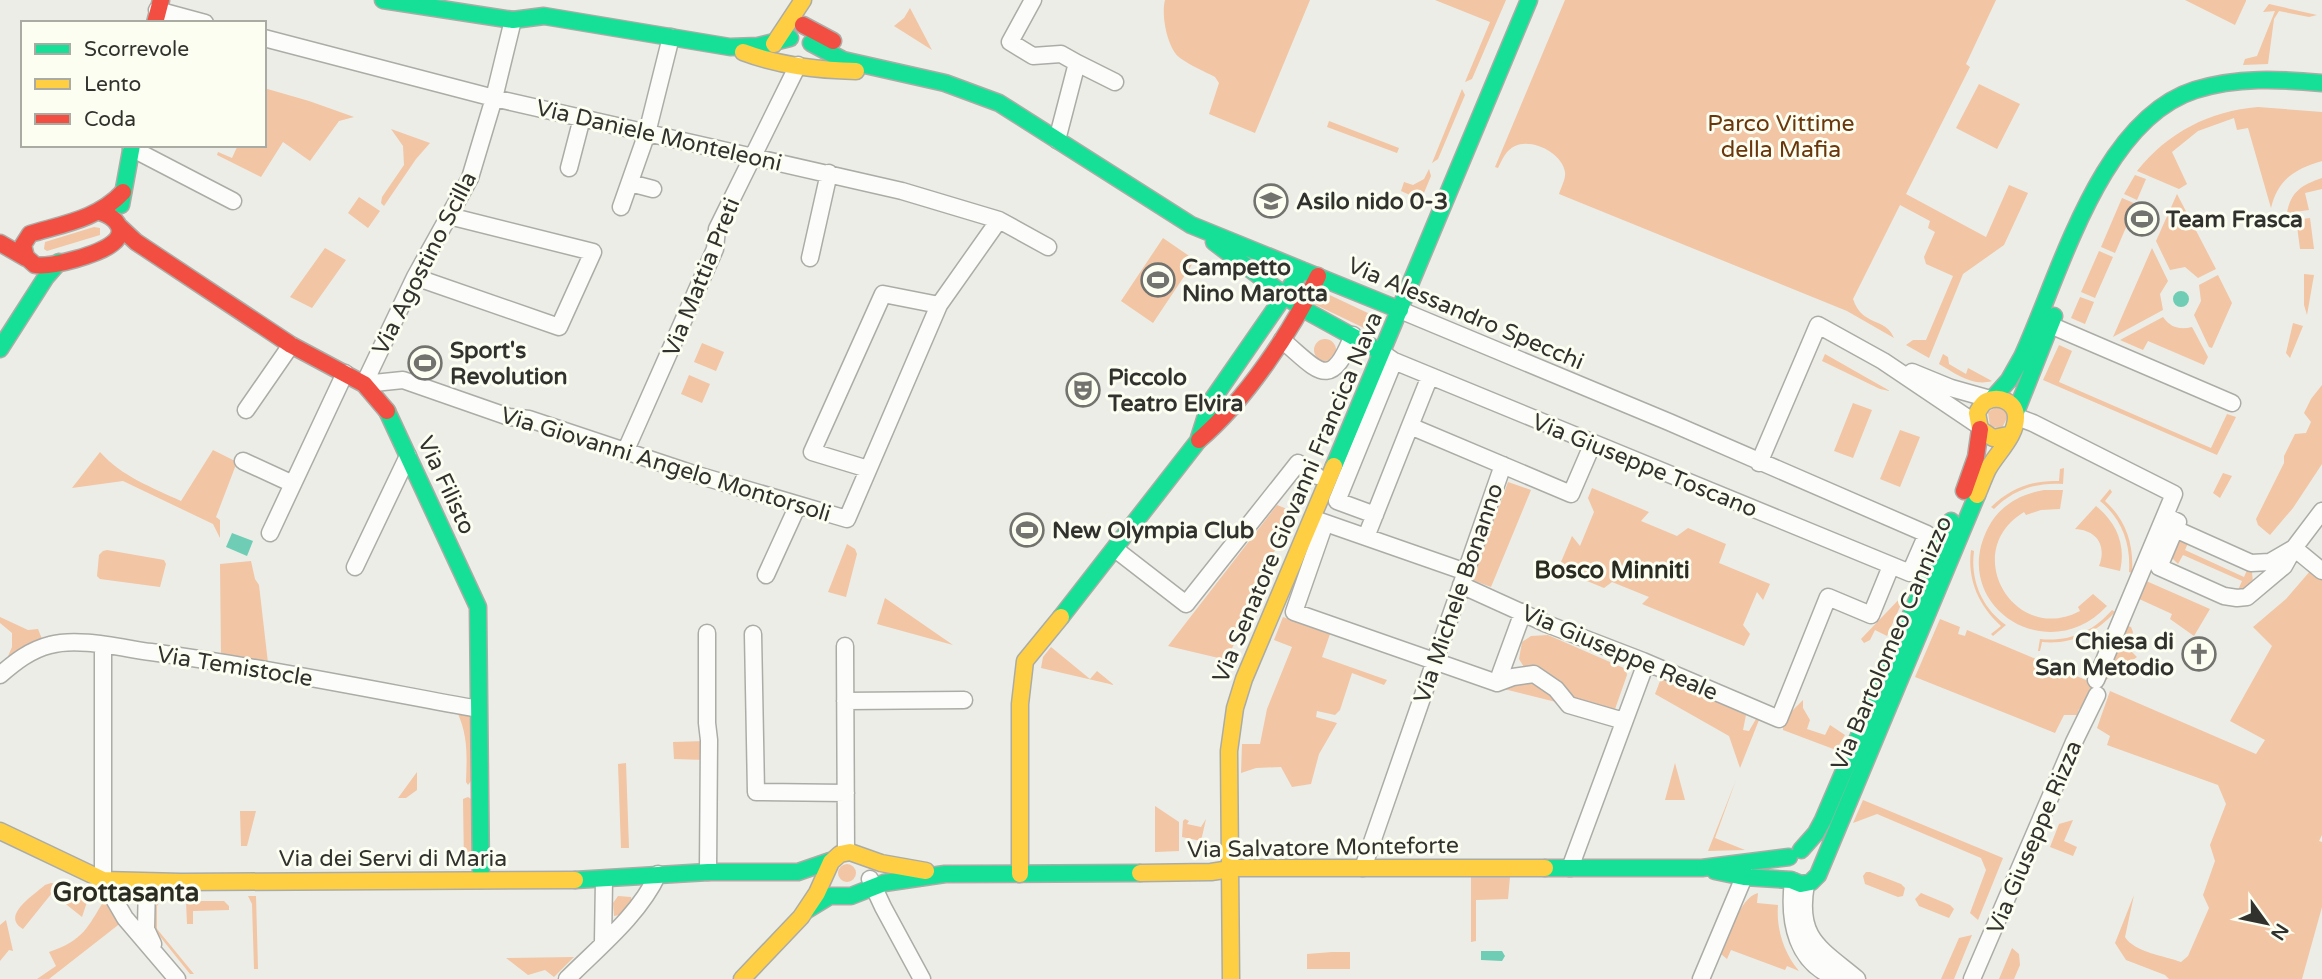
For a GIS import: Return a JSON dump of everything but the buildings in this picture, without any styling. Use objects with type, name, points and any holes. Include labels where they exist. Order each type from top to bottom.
[{"type":"street","points":[[383,0],[513,20],[546,8],[671,37],[730,47],[756,57],[797,65],[852,71],[875,68]]},
{"type":"street","points":[[792,38],[803,0]]},
{"type":"street","points":[[797,65],[785,55],[809,0]]},
{"type":"street","points":[[1032,0],[1010,42],[1033,56],[1061,54],[1115,82]]},
{"type":"street","points":[[1394,308],[1518,0]]},
{"type":"street","points":[[1394,308],[1529,0]]},
{"type":"street","points":[[157,8],[199,21]]},
{"type":"street","name":"Via Agostino Scilla","points":[[364,384],[415,277],[470,178],[494,98],[513,20]]},
{"type":"street","points":[[621,207],[648,133],[671,37]]},
{"type":"street","points":[[792,38],[813,50],[812,57],[797,65]]},
{"type":"street","points":[[730,47],[792,38],[855,53],[875,68]]},
{"type":"street","name":"Via Daniele Monteleoni","points":[[266,39],[494,98],[902,191],[999,220],[1048,247]]},
{"type":"street","points":[[1057,141],[1077,63]]},
{"type":"street","name":"Via Mattia Preti","points":[[625,452],[716,249],[717,229],[797,65]]},
{"type":"street","name":"Via Alessandro Specchi","points":[[875,68],[964,89],[999,103],[1191,225],[1669,422],[1927,534],[1910,573]]},
{"type":"street","points":[[1979,427],[1977,413],[2015,370],[2110,162],[2140,125],[2178,98],[2199,89],[2229,82],[2281,79],[2322,83]]},
{"type":"street","points":[[1759,463],[1818,325],[1884,361],[1979,427],[1990,438],[2008,435],[2013,431],[2050,325],[2108,192],[2132,153],[2147,137],[2186,110],[2207,101],[2237,94],[2281,91],[2322,96]]},
{"type":"street","points":[[569,168],[582,118]]},
{"type":"street","points":[[103,249],[114,243],[119,225],[131,147],[233,201]]},
{"type":"street","points":[[810,258],[829,173]]},
{"type":"street","points":[[630,183],[653,189]]},
{"type":"street","points":[[1,243],[100,212],[123,192]]},
{"type":"street","name":"Via Filisto","points":[[100,212],[110,214],[136,242],[291,345],[364,384],[386,409],[478,607],[481,880]]},
{"type":"street","points":[[415,277],[559,327],[593,252],[450,216]]},
{"type":"street","name":"Via Giovanni Angelo Montorsoli","points":[[364,384],[402,380],[509,417],[529,419],[694,474],[846,519],[939,305],[999,220]]},
{"type":"street","points":[[1191,225],[1303,309],[1383,353],[1337,501],[1375,515]]},
{"type":"street","points":[[13,331],[28,281],[28,260],[23,245],[30,234]]},
{"type":"street","points":[[1,243],[41,267],[136,242]]},
{"type":"street","points":[[0,349],[43,281],[60,262]]},
{"type":"street","points":[[1198,441],[1210,403],[1302,270]]},
{"type":"street","points":[[1020,874],[1020,704],[1025,661],[1198,441],[1217,425],[1282,340],[1303,309],[1318,276]]},
{"type":"street","points":[[868,469],[812,452],[883,294],[939,305]]},
{"type":"street","name":"Via Senatore Giovanni Francica Nava","points":[[1224,870],[1229,751],[1235,708],[1244,679],[1318,521],[1383,353],[1394,308]]},
{"type":"street","points":[[2050,325],[2232,403]]},
{"type":"street","points":[[1282,340],[1320,371],[1328,372],[1336,368],[1345,356],[1353,335]]},
{"type":"street","points":[[246,410],[291,345]]},
{"type":"street","name":"Via Senatore Giovanni Francica Nava","points":[[1224,870],[1219,750],[1226,705],[1235,676],[1318,476],[1383,353]]},
{"type":"street","name":"Via Giuseppe Toscano","points":[[1383,353],[1430,376],[1910,573]]},
{"type":"street","points":[[1884,361],[1951,388],[2005,400],[2017,414],[2174,494],[2159,567],[2224,596],[2247,597],[2284,566],[2322,511]]},
{"type":"street","points":[[270,533],[345,373]]},
{"type":"street","points":[[1366,537],[1430,376]]},
{"type":"street","name":"Via Michele Bonanno","points":[[1363,868],[1503,465],[1410,426]]},
{"type":"street","name":"Via Bartolomeo Cannizzo","points":[[1795,853],[1816,833],[1824,820],[1972,472],[1979,427]]},
{"type":"street","name":"Via Bartolomeo Cannizzo","points":[[1819,870],[1987,471],[2008,435]]},
{"type":"street","points":[[1503,465],[1571,494],[1593,443]]},
{"type":"street","points":[[355,567],[408,456]]},
{"type":"street","points":[[243,461],[293,484]]},
{"type":"street","points":[[1115,549],[1186,604],[1298,463],[1318,476]]},
{"type":"street","points":[[766,575],[798,505]]},
{"type":"street","points":[[1318,521],[1294,612],[1497,683],[1524,674],[1534,674],[1556,689],[1569,705],[1624,722]]},
{"type":"street","name":"Via Giuseppe Reale","points":[[1318,521],[1366,537],[1463,578],[1522,612],[1779,719],[1828,597],[1871,615],[1891,566]]},
{"type":"street","points":[[2170,523],[2251,563],[2270,562],[2294,548]]},
{"type":"street","name":"Via Giuseppe Rizza","points":[[1972,979],[2096,688],[2170,523]]},
{"type":"street","points":[[2294,548],[2322,571]]},
{"type":"street","points":[[1497,683],[1522,612]]},
{"type":"street","points":[[706,633],[709,740],[708,872]]},
{"type":"street","points":[[753,634],[756,792],[846,793]]},
{"type":"street","name":"Via Temistocle","points":[[0,675],[29,652],[50,645],[103,645],[209,660],[478,709]]},
{"type":"street","points":[[103,645],[103,880],[125,918],[177,979]]},
{"type":"street","points":[[845,646],[846,852]]},
{"type":"street","points":[[1570,868],[1646,663]]},
{"type":"street","points":[[845,701],[964,700]]},
{"type":"street","name":"Via dei Servi di Maria","points":[[0,831],[103,880],[604,880],[658,874],[798,872]]},
{"type":"street","points":[[742,979],[808,907],[830,896],[829,880],[840,854],[846,852],[863,859],[945,874]]},
{"type":"street","points":[[1810,852],[1817,858],[1819,870],[1815,879],[1795,884],[1744,869],[1795,853],[1810,852]]},
{"type":"street","points":[[1795,853],[1786,871],[1795,884],[1813,942],[1819,950],[1857,979]]},
{"type":"street","points":[[863,859],[869,867],[866,887],[883,907],[922,979]]},
{"type":"street","name":"Via Salvatore Monteforte","points":[[945,874],[1363,868],[1744,869]]},
{"type":"street","points":[[798,872],[812,869],[829,880],[845,896],[866,887],[945,874]]},
{"type":"street","points":[[1701,979],[1744,869]]},
{"type":"street","points":[[1217,979],[1224,870]]},
{"type":"street","points":[[1224,870],[1231,979]]},
{"type":"street","points":[[798,872],[829,880]]},
{"type":"street","points":[[798,872],[809,886],[808,907]]},
{"type":"street","points":[[567,979],[649,893],[658,874]]},
{"type":"street","points":[[603,942],[604,880]]},
{"type":"street","points":[[146,882],[146,929],[159,956]]},
{"type":"street","points":[[883,907],[884,898],[893,882]]},
{"type":"street","points":[[1795,884],[1794,932],[1804,953],[1820,970],[1839,979]]},
{"type":"green space","points":[[1165,0],[1310,0],[1255,133],[1209,114],[1219,83],[1215,77],[1189,64],[1175,53],[1166,31]]},
{"type":"green space","points":[[1435,0],[1506,0],[1472,79],[1465,82],[1490,22]]},
{"type":"green space","name":"Parco Vittime della Mafia","points":[[1565,0],[1996,0],[1966,64],[1970,67],[1906,194],[1986,237],[2009,185],[2028,193],[2004,245],[1963,274],[1929,358],[1906,345],[1913,340],[1926,340],[1953,276],[1926,264],[1924,257],[1935,232],[1928,228],[1930,221],[1900,205],[1853,299],[1862,314],[1885,327],[1894,338],[1847,311],[1559,194],[1564,180],[1563,165],[1545,149],[1530,144],[1515,146],[1498,168],[1495,167]]},
{"type":"green space","points":[[2185,0],[2246,0],[2246,1],[2235,25]]},
{"type":"green space","points":[[2269,4],[2317,15],[2309,17],[2279,11],[2274,19],[2268,64],[2243,65],[2245,59],[2257,56],[2275,11],[2263,12]]},
{"type":"green space","points":[[910,8],[932,50],[894,26],[904,18]]},
{"type":"green space","points":[[1979,84],[2020,104],[1997,149],[1956,128]]},
{"type":"green space","points":[[266,89],[354,117],[339,121],[310,161],[283,142],[261,177],[217,155],[218,152],[232,158],[237,147],[266,147]]},
{"type":"green space","points":[[1462,89],[1465,95],[1438,159],[1432,163]]},
{"type":"green space","points":[[2258,107],[2322,112],[2322,161],[2296,172],[2283,182],[2271,208],[2248,128],[2237,130],[2234,118],[2198,131],[2172,152],[2187,184],[2179,189],[2137,171],[2162,145],[2191,126],[2223,113]]},
{"type":"green space","points":[[1329,121],[1399,148],[1397,153],[1327,127]]},
{"type":"green space","points":[[391,129],[430,143],[384,206],[381,203],[382,197],[404,165],[403,146]]},
{"type":"green space","points":[[1429,169],[1431,176],[1421,200],[1401,191],[1404,182],[1413,185],[1424,179]]},
{"type":"green space","points":[[2135,175],[2146,179],[2137,200],[2124,194]]},
{"type":"green space","points":[[2322,178],[2322,189],[2305,193],[2309,210],[2287,213],[2291,199],[2298,190]]},
{"type":"green space","points":[[2177,194],[2216,269],[2198,278],[2185,267],[2170,270],[2156,241]]},
{"type":"green space","points":[[359,197],[380,211],[368,228],[348,213]]},
{"type":"green space","points":[[2122,198],[2136,204],[2115,253],[2101,247]]},
{"type":"green space","points":[[2310,218],[2314,249],[2300,249],[2297,226],[2302,219]]},
{"type":"green space","points":[[94,227],[100,228],[100,235],[47,251],[44,249],[45,242]]},
{"type":"green space","name":"Campetto Nino Marotta","points":[[1163,238],[1195,260],[1153,323],[1121,301]]},
{"type":"green space","points":[[325,248],[346,260],[312,308],[290,297]]},
{"type":"green space","points":[[2152,248],[2168,281],[2160,294],[2163,310],[2113,337]]},
{"type":"green space","points":[[2099,251],[2113,257],[2095,298],[2081,292]]},
{"type":"green space","points":[[2304,274],[2314,275],[2307,315],[2304,305]]},
{"type":"green space","points":[[2218,275],[2232,303],[2212,348],[2209,347],[2194,315],[2201,301],[2199,285]]},
{"type":"green space","points":[[1319,290],[1370,314],[1364,328],[1312,303]]},
{"type":"green space","points":[[2080,297],[2094,302],[2085,324],[2071,318]]},
{"type":"green space","points":[[2163,317],[2176,327],[2192,327],[2208,357],[2204,365],[2148,341],[2143,350],[2120,340]]},
{"type":"green space","points":[[2293,323],[2303,326],[2290,358],[2286,353]]},
{"type":"green space","points":[[1325,339],[1333,342],[1336,350],[1333,358],[1325,361],[1317,358],[1314,350],[1317,342]]},
{"type":"green space","points":[[702,343],[724,352],[716,371],[694,362]]},
{"type":"green space","points":[[2059,345],[2072,351],[2059,382],[2211,448],[2227,414],[2236,417],[2217,455],[2043,380]]},
{"type":"green space","points":[[1825,354],[1890,391],[1880,389],[1822,361]]},
{"type":"green space","points":[[1943,354],[1948,357],[1949,364],[1966,374],[1968,368],[1992,381],[1971,381],[1958,375],[1939,364]]},
{"type":"green space","points":[[689,375],[710,384],[702,403],[681,394]]},
{"type":"green space","points":[[2322,385],[2322,464],[2293,508],[2270,535],[2258,525],[2256,519],[2295,434],[2306,433],[2311,422],[2304,413]]},
{"type":"green space","points":[[1853,403],[1872,410],[1853,458],[1834,451]]},
{"type":"green space","points":[[1996,407],[2004,410],[2008,416],[2002,428],[1990,427],[1988,412]]},
{"type":"green space","points":[[1900,430],[1920,437],[1900,487],[1880,479]]},
{"type":"green space","points":[[213,450],[237,462],[216,517],[220,520],[220,538],[213,524],[123,481],[72,488],[100,452],[127,475],[181,501]]},
{"type":"green space","points":[[2064,468],[2063,484],[2043,484],[2025,489],[1994,509],[1991,507],[2022,486],[2059,481],[2060,469]]},
{"type":"green space","points":[[2223,473],[2232,476],[2220,498],[2213,493]]},
{"type":"green space","points":[[1508,482],[1531,490],[1491,587],[1472,580]]},
{"type":"green space","points":[[1592,488],[1649,512],[1641,521],[1677,536],[1688,528],[1726,544],[1719,563],[1770,584],[1763,600],[1757,592],[1743,625],[1750,634],[1744,646],[1642,604],[1649,597],[1612,582],[1604,588],[1558,569],[1572,536],[1580,546],[1594,512],[1588,498]]},
{"type":"green space","points":[[2110,489],[2112,492],[2105,501],[2118,516],[2127,533],[2132,552],[2132,573],[2129,572],[2124,533],[2108,508],[2100,501]]},
{"type":"green space","points":[[2044,490],[2063,490],[2060,509],[2041,510],[2026,515],[2024,512],[2005,529],[1996,549],[1996,570],[2003,589],[2016,605],[2034,616],[2056,618],[2080,611],[2078,607],[2093,594],[2107,606],[2083,624],[2058,632],[2033,630],[2010,620],[1993,603],[1981,582],[1979,556],[1993,520],[2011,502]]},
{"type":"green space","points":[[1277,505],[1292,511],[1227,660],[1168,646]]},
{"type":"green space","points":[[2096,506],[2114,527],[2121,543],[2120,571],[2099,566],[2102,552],[2098,540],[2089,532],[2075,529]]},
{"type":"green space","points":[[2189,541],[2185,550],[2244,577],[2248,568],[2252,572],[2253,583],[2244,591],[2238,590],[2242,581],[2183,555],[2178,564],[2171,553],[2177,543]]},
{"type":"green space","points":[[847,544],[855,549],[857,554],[846,597],[828,592]]},
{"type":"green space","points":[[107,550],[164,560],[166,564],[160,587],[100,579],[97,576],[99,555]]},
{"type":"green space","points":[[1971,550],[1974,551],[1976,583],[1984,602],[2006,625],[1993,636],[1991,634],[2001,626],[1986,610],[1976,592],[1971,572]]},
{"type":"green space","points":[[251,561],[259,585],[268,663],[221,655],[220,564]]},
{"type":"green space","points":[[2311,570],[2322,576],[2322,835],[2319,841],[2322,842],[2322,907],[2302,979],[2169,979],[2126,960],[2115,943],[2134,895],[2125,937],[2129,942],[2142,950],[2181,962],[2188,956],[2209,908],[2203,895],[2215,861],[2210,845],[2226,804],[2218,785],[2107,745],[2110,736],[2097,728],[2110,691],[2256,754],[2265,740],[2230,721],[2272,646],[2253,627],[2286,599]]},
{"type":"green space","points":[[2144,580],[2210,609],[2194,636],[2170,619],[2172,614],[2137,598]]},
{"type":"green space","points":[[1907,591],[1887,636],[1875,630],[1870,640],[1864,643],[1861,639]]},
{"type":"green space","points":[[885,598],[953,645],[877,624]]},
{"type":"green space","points":[[2112,610],[2115,612],[2091,632],[2063,642],[2042,642],[2038,651],[2040,639],[2061,639],[2080,634],[2105,618]]},
{"type":"green space","points":[[0,617],[28,630],[38,629],[42,639],[6,661],[12,647],[12,633],[0,623]]},
{"type":"green space","points":[[1283,617],[1330,634],[1322,657],[1387,680],[1384,685],[1352,673],[1340,710],[1335,715],[1317,711],[1316,717],[1337,723],[1319,754],[1311,784],[1292,787],[1281,767],[1256,768],[1241,773],[1242,744],[1260,744],[1267,709],[1292,647],[1274,640]]},
{"type":"green space","points":[[1940,619],[1960,627],[1958,634],[1965,636],[1967,630],[2093,683],[2082,708],[2077,715],[2064,715],[2055,733],[1915,677]]},
{"type":"green space","points":[[2125,625],[2131,627],[2133,632],[2128,648],[2137,657],[2098,686]]},
{"type":"green space","points":[[1548,635],[1626,669],[1627,675],[1614,712],[1578,703],[1524,667],[1519,659],[1522,642],[1531,636]]},
{"type":"green space","points":[[1051,647],[1090,679],[1097,671],[1114,685],[1041,668],[1043,657]]},
{"type":"green space","points":[[1662,676],[1746,715],[1743,730],[1749,731],[1756,719],[1759,720],[1740,768],[1729,736],[1655,694]]},
{"type":"green space","points":[[1534,678],[1560,703],[1500,688]]},
{"type":"green space","points":[[1803,700],[1803,708],[1810,720],[1807,729],[1825,735],[1830,725],[1845,735],[1836,750],[1783,730],[1783,720]]},
{"type":"green space","points":[[458,714],[471,719],[471,781],[468,785],[465,739]]},
{"type":"green space","points":[[706,741],[705,760],[674,759],[673,742]]},
{"type":"green space","points":[[626,763],[629,848],[621,848],[618,764]]},
{"type":"green space","points":[[1675,763],[1685,800],[1665,800]]},
{"type":"green space","points":[[417,772],[417,790],[406,798],[398,798]]},
{"type":"green space","points":[[1736,780],[1715,838],[1745,850],[1708,851]]},
{"type":"green space","points":[[463,799],[471,799],[472,860],[464,865]]},
{"type":"green space","points":[[1863,800],[2003,858],[1978,920],[1970,913],[1986,870],[1981,858],[1877,814],[1853,823]]},
{"type":"green space","points":[[1155,806],[1179,822],[1179,851],[1155,852]]},
{"type":"green space","points":[[240,811],[256,811],[247,846],[241,846]]},
{"type":"green space","points":[[1185,819],[1189,821],[1187,824],[1201,827],[1206,819],[1201,841],[1182,837]]},
{"type":"green space","points":[[2073,820],[2064,841],[2077,847],[2073,856],[2050,847],[2059,824]]},
{"type":"green space","points":[[843,864],[851,864],[856,873],[854,880],[843,882],[838,877],[838,869]]},
{"type":"green space","points":[[1866,872],[1901,884],[1905,888],[1903,896],[1898,897],[1865,884],[1863,876]]},
{"type":"green space","points":[[1471,875],[1510,877],[1508,899],[1476,900],[1476,941],[1471,942]]},
{"type":"green space","points":[[51,883],[87,902],[82,917],[52,893],[23,929],[17,924],[17,912],[34,894]]},
{"type":"green space","points":[[1758,893],[1757,903],[1778,905],[1782,940],[1799,971],[1787,966],[1785,970],[1731,950],[1727,959],[1721,954],[1740,910],[1751,896]]},
{"type":"green space","points":[[1921,893],[1950,905],[1954,909],[1949,918],[1919,906],[1915,899]]},
{"type":"green space","points":[[154,896],[164,896],[157,906],[157,929],[194,974],[190,974],[154,929]]},
{"type":"green space","points":[[248,896],[256,896],[258,969],[254,969],[252,904]]},
{"type":"green space","points":[[618,896],[631,897],[632,902],[619,915],[614,916],[613,903]]},
{"type":"green space","points":[[105,899],[122,922],[49,979],[37,979],[56,966],[49,952],[77,938],[89,925]]},
{"type":"green space","points":[[186,901],[224,901],[229,910],[193,911],[193,924],[187,924]]},
{"type":"green space","points":[[6,920],[13,951],[9,950],[0,961],[0,925]]},
{"type":"green space","points":[[1972,935],[1954,979],[1941,979],[1959,938]]},
{"type":"green space","points":[[2012,948],[2019,954],[2020,965],[2014,979],[1999,979]]},
{"type":"green space","points":[[1350,952],[1350,969],[1307,969],[1307,954]]},
{"type":"green space","points":[[574,957],[554,977],[545,970],[528,975],[506,958]]},
{"type":"shaded area","points":[[2178,291],[2184,291],[2189,299],[2187,305],[2178,307],[2173,302],[2173,296]]},
{"type":"shaded area","points":[[232,533],[253,541],[247,556],[226,547]]},
{"type":"shaded area","points":[[1481,951],[1502,951],[1505,956],[1502,961],[1481,960]]},
{"type":"traffic: fast","points":[[383,0],[513,20],[544,16],[730,47],[758,46],[790,38]]},
{"type":"traffic: fast","points":[[1334,466],[1529,0]]},
{"type":"traffic: fast","points":[[811,43],[843,60],[945,83],[999,103],[1191,225],[1400,310]]},
{"type":"traffic: fast","points":[[1993,398],[2009,380],[2022,357],[2087,204],[2109,166],[2133,133],[2162,107],[2195,90],[2258,80],[2322,83]]},
{"type":"traffic: fast","points":[[121,205],[132,147]]},
{"type":"traffic: fast","points":[[1214,242],[1303,309],[1381,352]]},
{"type":"traffic: fast","points":[[0,349],[46,277],[59,262]]},
{"type":"traffic: fast","points":[[1061,617],[1198,441],[1210,403],[1302,270]]},
{"type":"traffic: fast","points":[[2016,412],[2054,316]]},
{"type":"traffic: fast","points":[[387,411],[478,607],[481,880]]},
{"type":"traffic: fast","points":[[1715,871],[1744,877],[1791,880],[1801,884],[1811,882],[1818,875],[1977,495]]},
{"type":"traffic: fast","points":[[1801,850],[1823,820],[1951,521]]},
{"type":"traffic: fast","points":[[1545,868],[1702,868],[1789,857]]},
{"type":"traffic: fast","points":[[575,880],[708,872],[798,872],[830,861]]},
{"type":"traffic: fast","points":[[807,910],[830,896],[851,896],[884,883],[945,874],[1140,873]]},
{"type":"traffic: slow","points":[[774,44],[803,0]]},
{"type":"traffic: slow","points":[[743,52],[799,66],[856,71]]},
{"type":"traffic: slow","points":[[1977,495],[1988,469],[2010,437],[2016,416],[2013,407],[2006,401],[1992,399],[1985,402],[1977,413],[1980,429],[1993,438],[2008,435]]},
{"type":"traffic: slow","points":[[1231,979],[1229,751],[1235,708],[1244,679],[1334,466]]},
{"type":"traffic: slow","points":[[1020,874],[1020,704],[1025,661],[1061,617]]},
{"type":"traffic: slow","points":[[0,831],[103,880],[575,880]]},
{"type":"traffic: slow","points":[[742,979],[801,917],[817,893],[831,862],[840,854],[850,852],[881,863],[926,871]]},
{"type":"traffic: slow","points":[[1140,873],[1211,872],[1237,868],[1545,868]]},
{"type":"traffic: jam","points":[[156,21],[161,0]]},
{"type":"traffic: jam","points":[[803,25],[833,41]]},
{"type":"traffic: jam","points":[[100,212],[114,220],[120,229],[118,238],[107,247],[87,256],[52,264],[35,265],[26,257],[23,245],[30,234],[91,215],[103,209],[123,192]]},
{"type":"traffic: jam","points":[[120,227],[136,242],[291,345],[364,384],[387,411]]},
{"type":"traffic: jam","points":[[0,243],[26,258]]},
{"type":"traffic: jam","points":[[1199,440],[1233,406],[1266,364],[1318,276]]},
{"type":"traffic: jam","points":[[1964,491],[1976,457],[1980,429]]},
{"type":"place","name":"Asilo nido 0-3","points":[[1271,201]]},
{"type":"place","name":"Team Frasca","points":[[2142,219]]},
{"type":"place","name":"Campetto Nino Marotta","points":[[1158,280]]},
{"type":"place","name":"Sport's Revolution","points":[[425,363]]},
{"type":"place","name":"Piccolo Teatro Elvira","points":[[1083,390]]},
{"type":"place","name":"New Olympia Club","points":[[1027,530]]},
{"type":"place","name":"Chiesa di San Metodio","points":[[2199,654]]},
{"type":"district","name":"Bosco Minniti","points":[[1612,570]]},
{"type":"district","name":"Grottasanta","points":[[126,892]]}]
